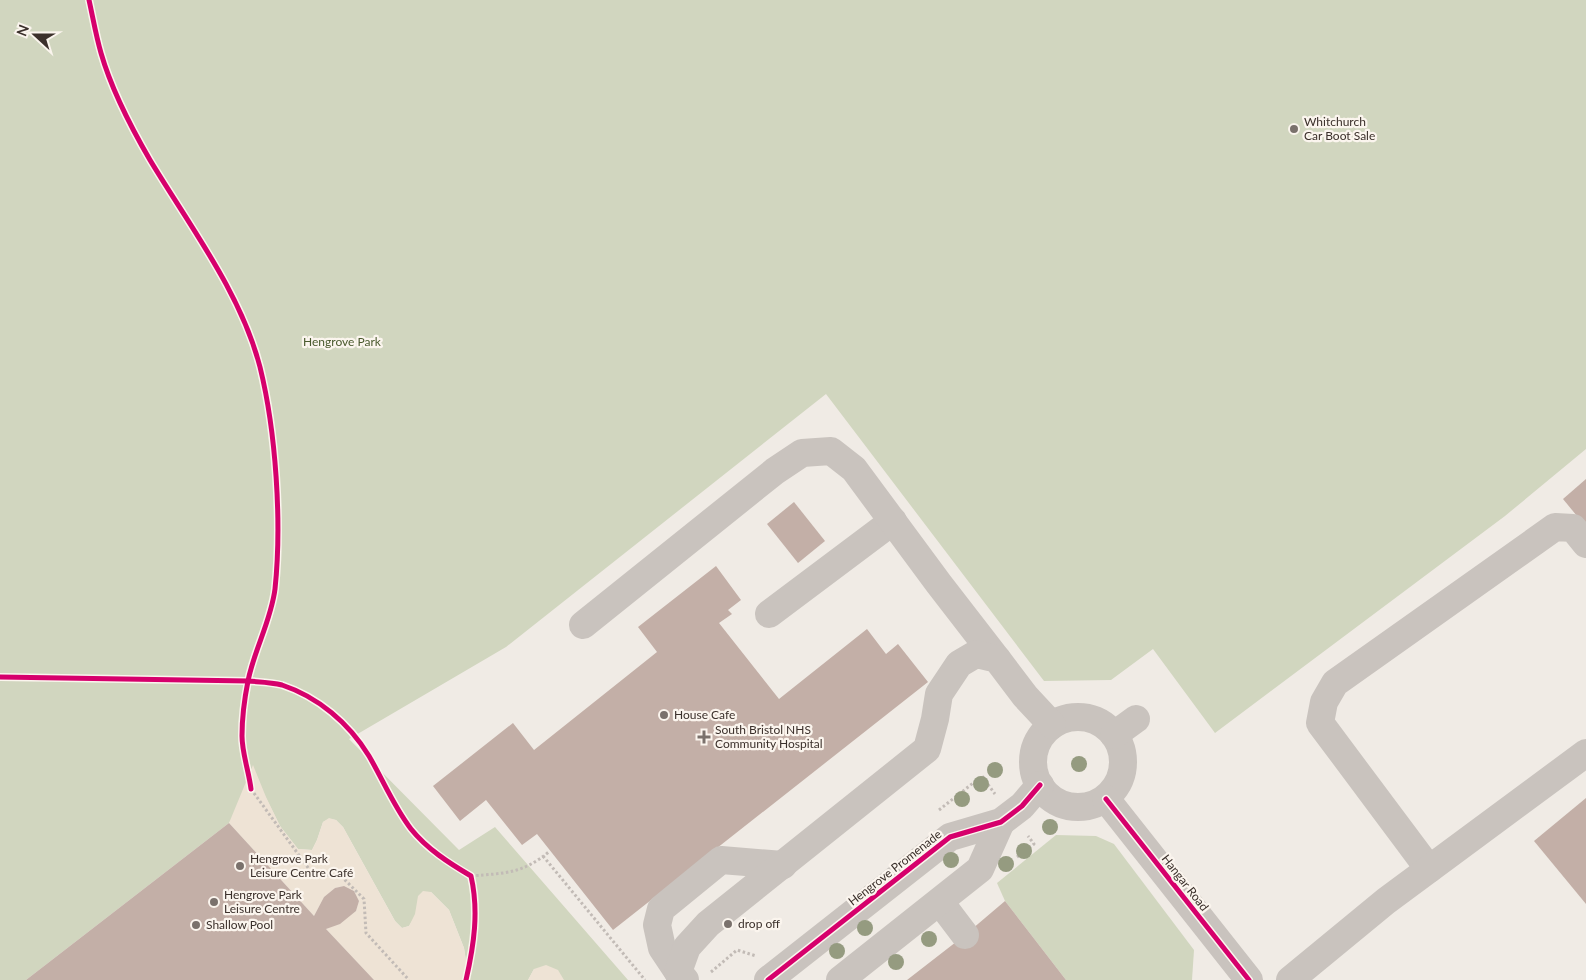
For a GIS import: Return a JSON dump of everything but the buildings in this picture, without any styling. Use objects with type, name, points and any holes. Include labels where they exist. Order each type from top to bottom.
[{"type":"street","points":[[583,625],[775,471],[802,453],[831,451],[854,469],[1025,696],[1052,725]]},
{"type":"street","points":[[769,614],[892,521]]},
{"type":"street","points":[[1429,869],[1320,724],[1324,702],[1335,683],[1555,527],[1573,528],[1586,544]]},
{"type":"street","points":[[681,976],[686,947],[708,924],[927,749],[939,694],[959,664],[976,654],[997,659]]},
{"type":"street","points":[[1078,717],[1092,719],[1104,725],[1125,727],[1120,746],[1123,758],[1122,771],[1117,783],[1106,798],[1086,806],[1072,806],[1060,803],[1048,795],[1040,785],[1035,773],[1033,759],[1036,746],[1043,734],[1052,725],[1064,719],[1078,717]]},
{"type":"street","points":[[1290,980],[1386,901],[1586,753]]},
{"type":"street","name":"Hengrove Promenade","points":[[768,980],[950,837],[1001,822],[1022,806],[1040,785]]},
{"type":"street","name":"Hangar Road","points":[[1106,798],[1249,980]]},
{"type":"street","name":"Hengrove Promenade","points":[[840,980],[980,869],[1001,822]]},
{"type":"street","points":[[681,976],[662,948],[657,926],[660,908],[721,860],[783,865]]},
{"type":"street","points":[[940,902],[965,935]]},
{"type":"path","points":[[250,783],[251,790],[314,876],[340,875],[364,899],[366,933],[409,980]]},
{"type":"path","points":[[465,872],[471,876],[510,873],[530,866],[550,851]]},
{"type":"path","points":[[543,856],[645,980]]},
{"type":"path","points":[[471,876],[472,882]]},
{"type":"green space","name":"Hengrove Park","points":[[0,0],[1586,0],[1586,449],[1505,516],[1215,733],[1153,649],[1111,680],[1044,681],[826,394],[506,647],[349,739],[459,850],[495,827],[628,980],[563,980],[534,969],[528,980],[469,980],[464,948],[449,910],[431,892],[409,926],[402,928],[395,921],[343,827],[336,820],[329,819],[323,822],[312,850],[298,849],[280,826],[262,790],[244,801],[229,823],[26,980],[0,980]]},
{"type":"green space","points":[[1056,835],[1096,836],[1114,844],[1194,950],[1192,980],[1066,980],[1005,901],[997,883]]},
{"type":"shaded area","points":[[253,765],[280,826],[298,849],[312,850],[323,822],[329,818],[336,820],[343,827],[395,921],[402,928],[409,926],[415,914],[418,896],[423,891],[431,892],[449,910],[464,948],[469,980],[374,980],[326,929],[340,923],[356,911],[359,901],[354,891],[344,886],[335,888],[324,897],[314,916],[229,823]]},
{"type":"shaded area","points":[[546,965],[558,970],[564,980],[528,980],[534,969]]},
{"type":"cycle path","points":[[89,0],[101,53],[116,94],[150,160],[227,286],[251,340],[266,392],[274,448],[278,506],[277,563],[273,601],[251,669],[244,708],[242,742],[251,789]]},
{"type":"cycle path","points":[[0,677],[265,682],[295,690],[320,704],[342,722],[361,744],[399,812],[417,836],[439,855],[471,876],[475,915],[466,980]]},
{"type":"cycle path","points":[[768,980],[950,837],[1001,822],[1022,806],[1040,785]]},
{"type":"cycle path","points":[[1106,799],[1249,980]]},
{"type":"place","name":"Whitchurch Car Boot Sale","points":[[1294,129]]},
{"type":"place","name":"House Cafe","points":[[664,715]]},
{"type":"place","name":"South Bristol NHS Community Hospital","points":[[704,737]]},
{"type":"place","name":"Hengrove Park Leisure Centre Café","points":[[240,866]]},
{"type":"place","name":"Hengrove Park Leisure Centre","points":[[214,902]]},
{"type":"place","name":"drop off","points":[[728,924]]},
{"type":"place","name":"Shallow Pool","points":[[196,925]]}]
